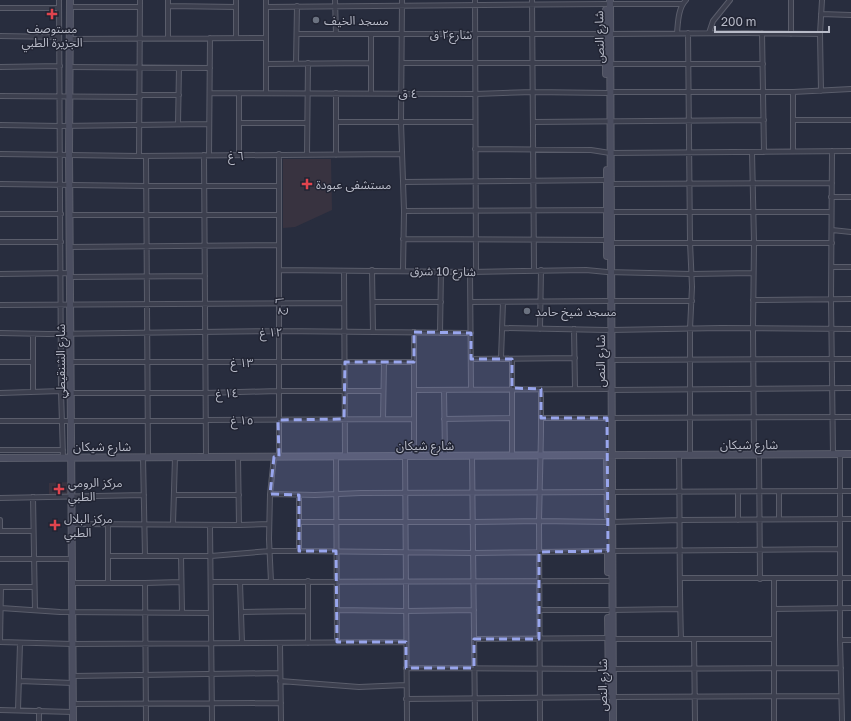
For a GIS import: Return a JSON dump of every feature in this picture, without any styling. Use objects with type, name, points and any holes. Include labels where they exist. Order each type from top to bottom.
[{"type":"street","points":[[59,0],[61,391],[63,457]]},
{"type":"street","name":"شارع الشنقيطي","points":[[70,0],[69,155],[73,721]]},
{"type":"street","points":[[139,156],[140,0]]},
{"type":"street","points":[[168,0],[168,38]]},
{"type":"street","points":[[236,0],[236,38]]},
{"type":"street","points":[[266,0],[266,93]]},
{"type":"street","points":[[335,0],[336,34]]},
{"type":"street","points":[[402,0],[402,154],[404,211],[403,270]]},
{"type":"street","points":[[474,0],[476,271]]},
{"type":"street","points":[[677,33],[678,20],[682,4],[686,0]]},
{"type":"street","points":[[709,33],[713,21],[730,0]]},
{"type":"street","points":[[791,0],[791,34]]},
{"type":"street","points":[[821,91],[820,34],[822,0]]},
{"type":"street","points":[[266,7],[475,6],[532,2],[642,2],[682,4]]},
{"type":"street","points":[[532,2],[534,270]]},
{"type":"street","name":"شارع النص","points":[[608,2],[610,610]]},
{"type":"street","points":[[168,6],[236,7]]},
{"type":"street","points":[[296,63],[297,6]]},
{"type":"street","points":[[70,7],[140,7]]},
{"type":"street","points":[[0,8],[59,8]]},
{"type":"street","points":[[821,14],[851,15]]},
{"type":"street","points":[[59,17],[70,17]]},
{"type":"street","points":[[688,33],[690,152],[689,183],[692,301],[690,329],[690,455]]},
{"type":"street","points":[[762,33],[764,152]]},
{"type":"street","name":"شارع٢ ق","points":[[296,34],[820,34]]},
{"type":"street","points":[[370,93],[371,34]]},
{"type":"street","points":[[0,36],[59,36]]},
{"type":"street","points":[[206,457],[205,186],[209,124],[210,38]]},
{"type":"street","points":[[59,46],[69,42],[140,39],[266,38]]},
{"type":"street","points":[[307,154],[308,63]]},
{"type":"street","points":[[266,64],[371,63]]},
{"type":"street","points":[[402,63],[763,64]]},
{"type":"street","points":[[0,67],[60,66]]},
{"type":"street","points":[[70,67],[210,68]]},
{"type":"street","points":[[178,124],[179,68]]},
{"type":"street","points":[[60,76],[70,76]]},
{"type":"street","name":"٤ ق","points":[[210,93],[475,94],[533,92],[793,92],[851,90]]},
{"type":"street","points":[[793,92],[793,151]]},
{"type":"street","points":[[239,93],[239,155]]},
{"type":"street","points":[[336,93],[336,154]]},
{"type":"street","points":[[0,96],[70,97],[179,95]]},
{"type":"street","points":[[533,122],[764,120]]},
{"type":"street","points":[[793,120],[851,120]]},
{"type":"street","points":[[336,122],[474,122]]},
{"type":"street","points":[[240,123],[307,123]]},
{"type":"street","points":[[0,125],[60,126],[209,124]]},
{"type":"street","points":[[475,149],[591,150],[608,153],[851,151]]},
{"type":"street","points":[[832,151],[831,329],[833,454]]},
{"type":"street","points":[[752,152],[754,242],[752,329],[753,389],[760,492],[760,579]]},
{"type":"street","name":"٦ غ","points":[[0,154],[146,156],[402,154]]},
{"type":"street","name":"٦ ج","points":[[271,582],[269,524],[270,494],[276,457],[278,420],[279,154]]},
{"type":"street","points":[[145,556],[144,495],[148,421],[146,156]]},
{"type":"street","points":[[403,182],[533,180],[689,183],[832,182]]},
{"type":"street","points":[[0,184],[279,186]]},
{"type":"street","points":[[831,197],[851,197]]},
{"type":"street","points":[[404,211],[534,210],[831,212]]},
{"type":"street","points":[[0,214],[61,214]]},
{"type":"street","points":[[70,215],[279,215]]},
{"type":"street","points":[[61,223],[70,223]]},
{"type":"street","points":[[832,230],[851,232]]},
{"type":"street","points":[[403,239],[832,243]]},
{"type":"street","points":[[0,242],[61,242]]},
{"type":"street","points":[[70,247],[205,247],[279,245]]},
{"type":"street","points":[[832,268],[851,268]]},
{"type":"street","name":"شارع 10 شرق","points":[[279,270],[403,270],[470,272],[586,270],[691,274],[753,273]]},
{"type":"street","points":[[372,270],[374,332]]},
{"type":"street","points":[[540,329],[541,270]]},
{"type":"street","points":[[344,271],[345,457]]},
{"type":"street","points":[[440,333],[441,271]]},
{"type":"street","points":[[470,272],[471,389]]},
{"type":"street","points":[[0,274],[205,276]]},
{"type":"street","points":[[753,300],[851,299]]},
{"type":"street","points":[[471,302],[692,301]]},
{"type":"street","points":[[374,302],[441,302]]},
{"type":"street","points":[[502,358],[503,302]]},
{"type":"street","points":[[0,305],[344,303]]},
{"type":"street","points":[[502,328],[609,330],[851,329]]},
{"type":"street","points":[[574,329],[575,388]]},
{"type":"street","name":"شارع النص","points":[[609,330],[611,360],[609,389]]},
{"type":"street","name":"١٢ غ","points":[[0,333],[71,334],[278,331],[471,333]]},
{"type":"street","points":[[414,332],[414,456]]},
{"type":"street","points":[[33,334],[33,391]]},
{"type":"street","points":[[471,359],[575,358]]},
{"type":"street","points":[[512,359],[512,456]]},
{"type":"street","points":[[611,360],[851,359]]},
{"type":"street","points":[[0,362],[33,362]]},
{"type":"street","name":"١٣ غ","points":[[70,362],[414,362]]},
{"type":"street","points":[[383,419],[384,362]]},
{"type":"street","points":[[414,390],[512,388],[690,390],[851,388]]},
{"type":"street","points":[[540,721],[539,493],[541,388]]},
{"type":"street","points":[[444,390],[445,456]]},
{"type":"street","points":[[0,393],[61,391]]},
{"type":"street","name":"١٤ غ","points":[[71,393],[383,391]]},
{"type":"street","points":[[541,418],[851,417]]},
{"type":"street","points":[[444,419],[511,418]]},
{"type":"street","name":"١٥ غ","points":[[0,421],[414,419]]},
{"type":"street","points":[[0,450],[63,450]]},
{"type":"street","points":[[840,454],[840,640],[842,721]]},
{"type":"street","name":"شارع شيكان","points":[[0,458],[851,454]]},
{"type":"street","points":[[679,455],[681,639]]},
{"type":"street","points":[[404,456],[407,721]]},
{"type":"street","points":[[472,456],[475,721]]},
{"type":"street","points":[[173,524],[175,457]]},
{"type":"street","points":[[238,457],[239,525]]},
{"type":"street","points":[[336,457],[337,642]]},
{"type":"street","points":[[270,494],[851,491]]},
{"type":"street","points":[[738,492],[738,520]]},
{"type":"street","points":[[779,492],[779,519]]},
{"type":"street","points":[[0,498],[144,495]]},
{"type":"street","points":[[174,495],[239,495]]},
{"type":"street","points":[[298,495],[299,551]]},
{"type":"street","points":[[33,497],[35,610]]},
{"type":"street","points":[[299,522],[610,522],[851,519]]},
{"type":"street","points":[[0,520],[0,531],[33,531]]},
{"type":"street","points":[[72,524],[269,524]]},
{"type":"street","points":[[108,524],[108,583]]},
{"type":"street","points":[[210,525],[212,721]]},
{"type":"street","points":[[108,556],[210,556],[270,551],[539,552],[680,549],[840,549]]},
{"type":"street","name":"شارع النص","points":[[610,551],[608,581],[613,721]]},
{"type":"street","points":[[181,556],[182,612]]},
{"type":"street","points":[[0,560],[72,559]]},
{"type":"street","points":[[680,578],[851,578]]},
{"type":"street","points":[[774,579],[774,721]]},
{"type":"street","points":[[308,581],[308,643]]},
{"type":"street","points":[[211,582],[608,581]]},
{"type":"street","points":[[73,583],[182,582]]},
{"type":"street","points":[[240,582],[242,643]]},
{"type":"street","points":[[145,583],[146,721]]},
{"type":"street","points":[[34,587],[1,587],[0,642],[73,644],[406,642]]},
{"type":"street","points":[[1,608],[73,612],[211,613]]},
{"type":"street","points":[[774,609],[851,608]]},
{"type":"street","points":[[539,610],[680,609]]},
{"type":"street","points":[[337,610],[474,610]]},
{"type":"street","points":[[241,612],[308,611]]},
{"type":"street","points":[[474,639],[774,639]]},
{"type":"street","points":[[694,639],[695,721]]},
{"type":"street","points":[[840,640],[851,640]]},
{"type":"street","points":[[18,710],[20,642]]},
{"type":"street","points":[[280,643],[281,721]]},
{"type":"street","points":[[406,668],[841,668]]},
{"type":"street","points":[[73,676],[280,673]]},
{"type":"street","points":[[19,681],[73,683]]},
{"type":"street","points":[[280,681],[359,687],[406,685]]},
{"type":"street","points":[[406,699],[841,696]]},
{"type":"street","name":"شارع النص","points":[[609,721],[611,697]]},
{"type":"street","points":[[73,704],[281,703]]},
{"type":"street","points":[[0,710],[73,712]]},
{"type":"street","points":[[39,710],[39,721]]},
{"type":"highlighted area","points":[[414,332],[471,333],[471,359],[512,359],[512,388],[541,389],[541,418],[607,418],[608,551],[539,552],[539,639],[474,639],[474,668],[406,668],[406,642],[337,642],[336,551],[299,551],[299,495],[270,494],[274,457],[279,457],[278,420],[344,419],[345,362],[414,362]]},
{"type":"shaded area","name":"مستشفى عبودة","points":[[283,159],[331,159],[332,210],[295,227],[283,228]]},
{"type":"shaded area","name":"مركز الرومي الطبي","points":[[68,482],[68,495],[49,495],[49,483]]},
{"type":"place","name":"مستوصف الجزيرة الطبي","points":[[52,14]]},
{"type":"place","name":"مسجد الخيف","points":[[316,20]]},
{"type":"place","name":"مستشفى عبودة","points":[[307,184]]},
{"type":"place","name":"مسجد شيخ حامد","points":[[527,311]]},
{"type":"place","name":"مركز الرومي الطبي","points":[[59,489]]},
{"type":"place","name":"مركز البلال الطبي","points":[[55,525]]}]
